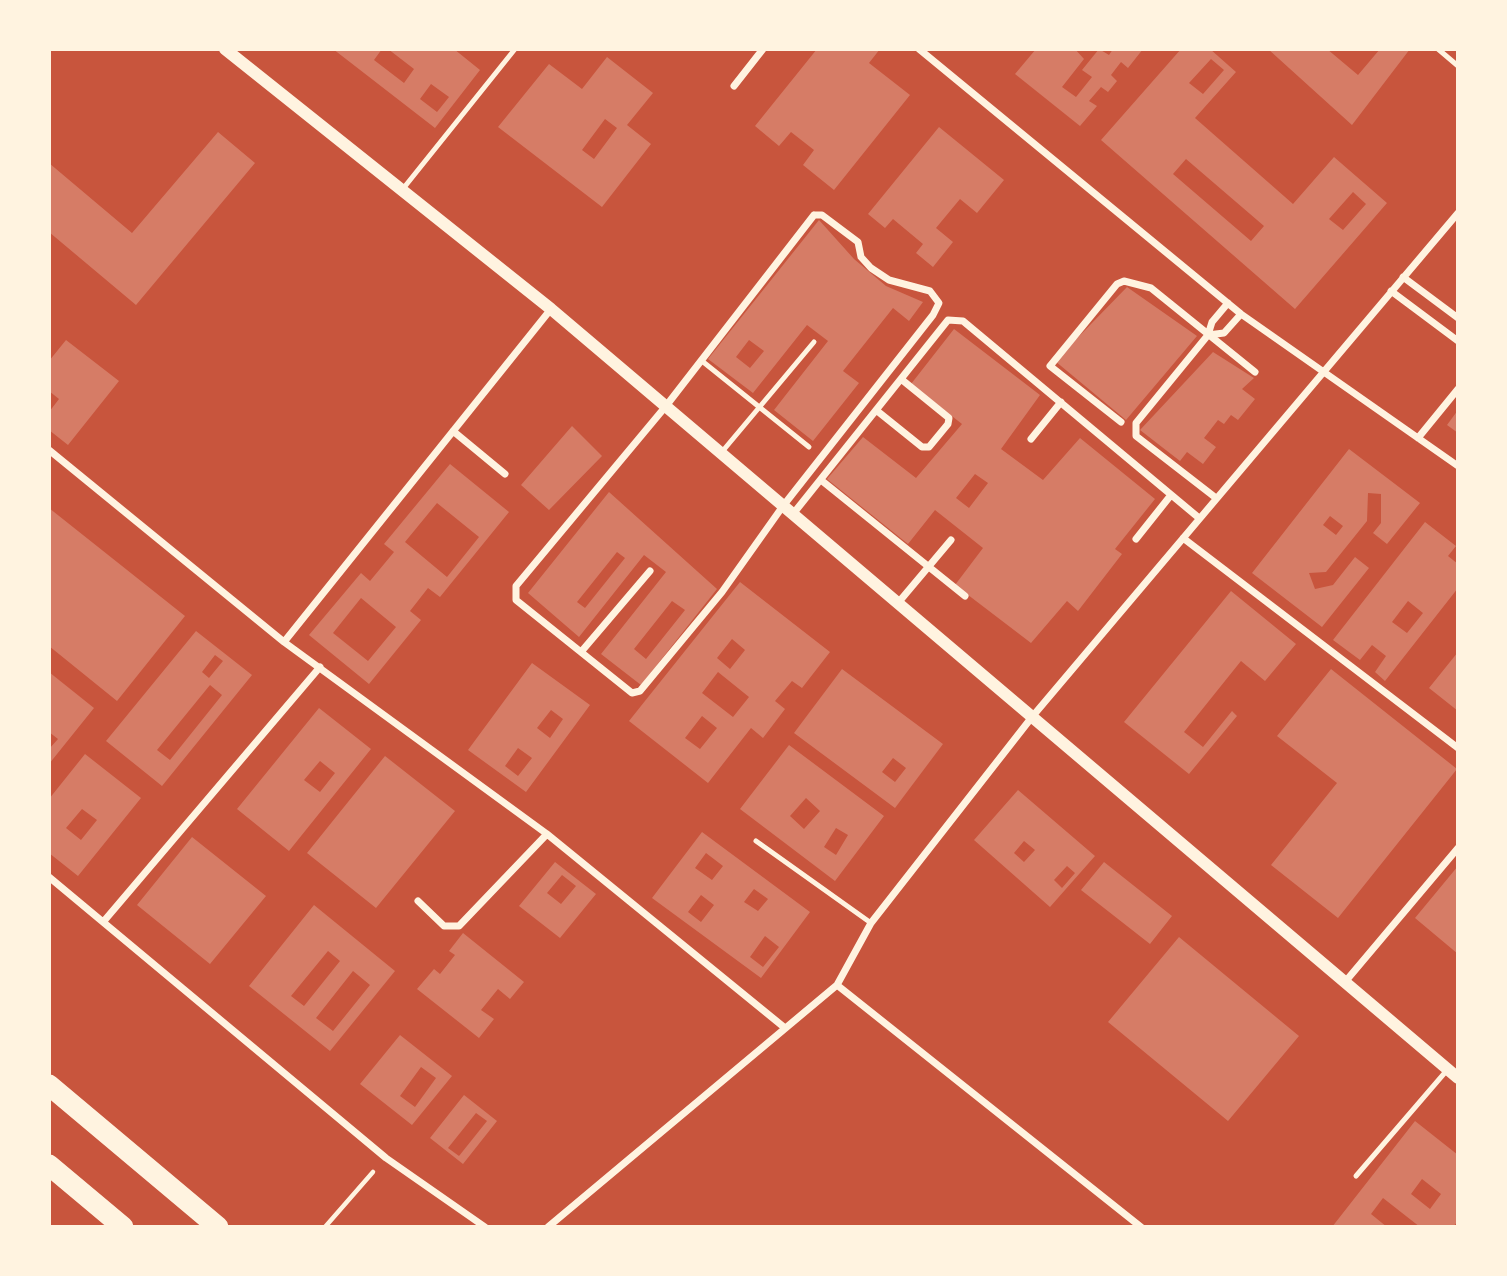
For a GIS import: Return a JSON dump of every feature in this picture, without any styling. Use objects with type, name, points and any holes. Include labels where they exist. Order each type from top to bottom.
[{"type":"highway","points":[[49,1085],[218,1227]]},
{"type":"highway","points":[[49,1165],[123,1227]]},
{"type":"street","points":[[225,49],[551,309],[1453,1074]]},
{"type":"street","points":[[734,86],[763,49]]},
{"type":"street","points":[[919,49],[1241,314],[1458,466]]},
{"type":"street","points":[[548,1227],[837,985],[871,923],[1032,717],[1458,213]]},
{"type":"street","points":[[814,215],[822,215],[858,242],[862,257],[871,268],[889,279],[930,291],[939,303],[933,315],[788,510],[640,691],[632,693],[516,600],[516,586],[702,360],[814,215]]},
{"type":"street","points":[[1403,278],[1458,318]]},
{"type":"street","points":[[1121,422],[1050,366],[1116,284],[1124,281],[1151,288],[1255,372]]},
{"type":"street","points":[[1391,291],[1458,341]]},
{"type":"street","points":[[1216,498],[1136,436],[1136,423],[1208,335],[1212,322],[1228,303]]},
{"type":"street","points":[[285,642],[551,309]]},
{"type":"street","points":[[1208,335],[1224,332],[1241,314]]},
{"type":"street","points":[[788,510],[821,480],[948,320],[963,321],[1199,518]]},
{"type":"street","points":[[876,410],[922,447],[929,447],[948,424],[949,418],[901,379]]},
{"type":"street","points":[[1418,438],[1458,389]]},
{"type":"street","points":[[1031,439],[1061,402]]},
{"type":"street","points":[[453,431],[505,474]]},
{"type":"street","points":[[49,450],[285,642],[547,834],[785,1028]]},
{"type":"street","points":[[821,480],[965,596]]},
{"type":"street","points":[[1136,539],[1171,495]]},
{"type":"street","points":[[1183,538],[1458,748]]},
{"type":"street","points":[[898,603],[951,540]]},
{"type":"street","points":[[581,652],[650,571]]},
{"type":"street","points":[[104,920],[320,667]]},
{"type":"street","points":[[418,901],[444,926],[459,926],[547,834]]},
{"type":"street","points":[[1345,982],[1458,848]]},
{"type":"street","points":[[49,877],[104,920],[386,1158],[485,1227]]},
{"type":"street","points":[[837,985],[1141,1227]]},
{"type":"lane","points":[[402,190],[515,49]]},
{"type":"lane","points":[[1438,49],[1458,66]]},
{"type":"lane","points":[[721,453],[814,342]]},
{"type":"lane","points":[[702,360],[809,447]]},
{"type":"lane","points":[[756,841],[871,923]]},
{"type":"lane","points":[[1356,1176],[1453,1074]]},
{"type":"path","points":[[325,1227],[386,1158]]},
{"type":"building","points":[[333,49],[382,49],[374,60],[404,83],[414,69],[388,49],[454,49],[480,70],[435,128]],"holes":[[[431,84],[449,97],[437,112],[420,99]]]},
{"type":"building","points":[[817,49],[880,49],[869,63],[910,95],[834,190],[803,165],[814,150],[791,132],[779,146],[755,126]]},
{"type":"building","points":[[1036,49],[1075,49],[1084,59],[1062,87],[1076,97],[1092,77],[1082,70],[1099,49],[1109,55],[1113,49],[1143,49],[1128,68],[1121,62],[1111,75],[1117,81],[1108,92],[1101,87],[1089,101],[1097,106],[1080,126],[1015,74]]},
{"type":"building","points":[[1181,49],[1210,49],[1236,72],[1195,118],[1293,204],[1334,157],[1387,203],[1295,309],[1101,140]],"holes":[[[1211,59],[1224,70],[1203,94],[1189,83]],[[1186,159],[1264,226],[1251,241],[1173,174]],[[1353,192],[1366,204],[1343,230],[1329,219]]]},
{"type":"building","points":[[1268,49],[1327,49],[1358,75],[1380,49],[1410,49],[1352,125]]},
{"type":"building","points":[[607,57],[653,93],[627,125],[651,144],[602,207],[498,127],[549,64],[582,89]],"holes":[[[605,119],[617,128],[594,159],[582,150]]]},
{"type":"building","points":[[939,127],[1004,180],[977,213],[960,199],[936,228],[953,242],[933,267],[916,253],[923,244],[893,219],[885,228],[868,214]]},
{"type":"building","points":[[218,132],[255,163],[136,305],[49,232],[49,163],[132,233]]},
{"type":"building","points":[[819,220],[854,259],[886,286],[923,302],[909,321],[893,308],[843,371],[859,383],[813,441],[774,410],[828,341],[807,325],[753,393],[708,359]],"holes":[[[749,340],[764,351],[750,368],[736,357]]]},
{"type":"building","points":[[1127,287],[1197,336],[1126,420],[1055,361]]},
{"type":"building","points":[[954,329],[1040,395],[1001,449],[1043,480],[1080,438],[1155,499],[1115,549],[1122,554],[1078,611],[1067,601],[1031,643],[955,585],[983,548],[935,510],[908,544],[827,479],[863,437],[916,478],[962,424],[911,384]],"holes":[[[975,474],[988,483],[969,508],[956,498]]]},
{"type":"building","points":[[66,340],[119,381],[68,445],[49,430],[49,412],[59,399],[49,391],[49,361]]},
{"type":"building","points":[[1213,352],[1254,378],[1242,389],[1255,399],[1238,420],[1231,415],[1224,424],[1218,420],[1204,438],[1216,447],[1203,464],[1187,452],[1180,461],[1140,430]]},
{"type":"building","points":[[1458,410],[1458,433],[1447,425]]},
{"type":"building","points":[[572,426],[602,456],[549,510],[521,485]]},
{"type":"building","points":[[1349,449],[1420,503],[1387,544],[1373,533],[1381,523],[1381,494],[1368,493],[1367,521],[1326,572],[1309,573],[1315,589],[1333,585],[1355,557],[1369,568],[1322,627],[1252,573]],"holes":[[[1330,516],[1343,526],[1336,535],[1323,525]]]},
{"type":"building","points":[[450,464],[509,512],[440,597],[428,588],[410,611],[421,620],[369,684],[309,635],[361,573],[370,581],[394,552],[384,544]],"holes":[[[437,503],[479,537],[447,577],[405,542]],[[361,598],[396,627],[368,661],[333,633]]]},
{"type":"building","points":[[609,492],[717,589],[641,685],[601,654],[666,572],[644,555],[579,637],[528,593]],"holes":[[[617,552],[625,558],[585,608],[577,602]],[[672,601],[685,610],[646,659],[634,649]]]},
{"type":"building","points":[[49,508],[185,616],[117,701],[49,646]]},
{"type":"building","points":[[1425,522],[1456,546],[1448,556],[1458,564],[1458,588],[1385,681],[1375,672],[1386,656],[1372,645],[1360,660],[1333,640]],"holes":[[[1408,601],[1423,613],[1407,633],[1392,622]]]},
{"type":"building","points":[[740,582],[830,652],[802,688],[792,681],[775,701],[785,709],[763,738],[751,728],[708,783],[629,721]],"holes":[[[732,639],[745,650],[730,669],[717,658]],[[718,672],[749,697],[733,717],[702,693]],[[702,716],[717,728],[700,749],[685,738]]]},
{"type":"building","points":[[1231,591],[1296,644],[1265,681],[1241,661],[1184,732],[1203,747],[1232,711],[1237,716],[1189,774],[1124,722]]},
{"type":"building","points":[[196,631],[252,675],[162,786],[106,741]],"holes":[[[215,655],[223,661],[209,678],[202,672]],[[210,685],[222,695],[170,760],[157,750]]]},
{"type":"building","points":[[1458,652],[1458,711],[1429,688]]},
{"type":"building","points":[[532,663],[590,705],[526,792],[468,750]],"holes":[[[551,710],[563,719],[550,738],[537,728]],[[518,748],[532,758],[518,776],[505,766]]]},
{"type":"building","points":[[842,669],[943,744],[895,808],[794,733]],"holes":[[[893,758],[906,768],[895,782],[882,772]]]},
{"type":"building","points":[[1331,669],[1457,769],[1338,918],[1271,865],[1337,783],[1277,736]]},
{"type":"building","points":[[49,672],[94,708],[49,764],[49,749],[58,739],[49,732]]},
{"type":"building","points":[[319,708],[371,749],[289,851],[237,809]],"holes":[[[320,761],[335,773],[320,792],[304,780]]]},
{"type":"building","points":[[789,745],[884,816],[835,881],[740,809]],"holes":[[[806,798],[820,811],[804,829],[790,816]],[[836,828],[848,835],[836,855],[824,847]]]},
{"type":"building","points":[[85,754],[141,798],[78,876],[49,853],[49,799]],"holes":[[[82,809],[97,820],[81,840],[66,828]]]},
{"type":"building","points":[[385,756],[455,811],[376,908],[307,853]]},
{"type":"building","points":[[1018,790],[1095,856],[1050,907],[974,840]],"holes":[[[1024,841],[1035,850],[1024,862],[1014,853]],[[1067,866],[1075,873],[1062,888],[1054,880]]]},
{"type":"building","points":[[702,832],[810,912],[761,978],[652,898]],"holes":[[[706,853],[723,866],[712,880],[695,868]],[[754,889],[768,899],[758,911],[744,902]],[[701,895],[714,905],[701,922],[688,912]],[[765,936],[779,947],[763,967],[750,957]]]},
{"type":"building","points":[[192,837],[266,896],[210,964],[137,905]]},
{"type":"building","points":[[555,862],[596,894],[560,938],[519,906]],"holes":[[[562,875],[576,886],[561,904],[547,893]]]},
{"type":"building","points":[[1104,862],[1172,916],[1150,944],[1081,890]]},
{"type":"building","points":[[1458,866],[1458,954],[1415,918]]},
{"type":"building","points":[[314,905],[395,971],[330,1051],[249,986]],"holes":[[[328,951],[340,961],[304,1006],[291,996]],[[353,971],[370,985],[333,1031],[316,1018]]]},
{"type":"building","points":[[463,933],[524,982],[510,999],[498,989],[481,1010],[494,1019],[479,1038],[417,989],[434,969],[440,974],[455,955],[449,951]]},
{"type":"building","points":[[1179,937],[1299,1036],[1228,1121],[1108,1022]]},
{"type":"building","points":[[400,1035],[452,1076],[412,1125],[360,1084]],"holes":[[[421,1067],[436,1078],[415,1107],[400,1096]]]},
{"type":"building","points":[[464,1095],[497,1121],[463,1164],[430,1138]],"holes":[[[476,1113],[487,1121],[459,1156],[448,1148]]]},
{"type":"building","points":[[1415,1121],[1458,1155],[1458,1221],[1453,1227],[1420,1227],[1383,1198],[1371,1214],[1387,1227],[1332,1227]],"holes":[[[1422,1179],[1441,1194],[1430,1209],[1411,1194]]]}]
